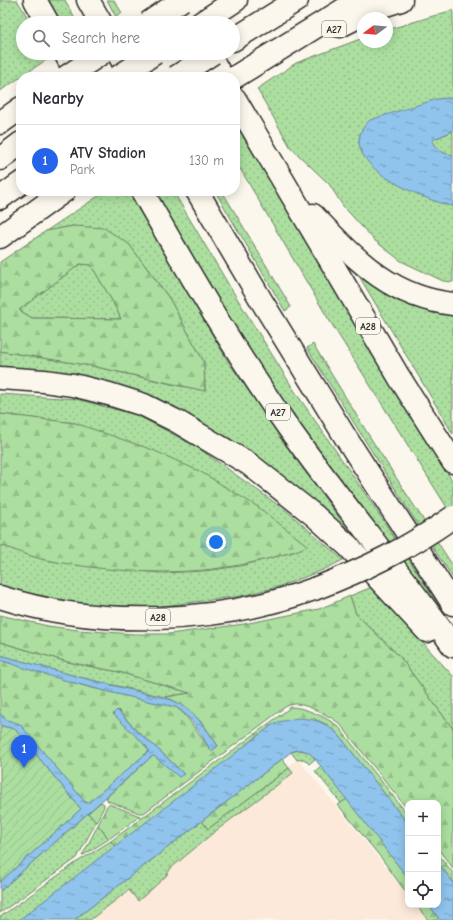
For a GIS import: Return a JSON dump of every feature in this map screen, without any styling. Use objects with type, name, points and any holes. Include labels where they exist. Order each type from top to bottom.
[{"type":"highway","points":[[35,0],[44,16]]},
{"type":"highway","points":[[88,0],[96,16]]},
{"type":"highway","points":[[179,0],[187,16]]},
{"type":"highway","points":[[158,16],[182,0]]},
{"type":"highway","points":[[212,16],[236,0]]},
{"type":"highway","points":[[240,35],[297,0]]},
{"type":"highway","name":"A27","points":[[240,74],[359,0]]},
{"type":"highway","name":"A27","points":[[267,56],[304,44],[376,8],[401,0]]},
{"type":"highway","points":[[68,60],[75,72]]},
{"type":"highway","points":[[74,72],[92,60]]},
{"type":"highway","points":[[122,60],[129,72]]},
{"type":"highway","points":[[126,72],[144,60]]},
{"type":"highway","points":[[184,72],[202,60]]},
{"type":"highway","points":[[212,60],[219,72]]},
{"type":"highway","name":"A28","points":[[240,109],[399,377],[453,462]]},
{"type":"highway","points":[[0,159],[16,147]]},
{"type":"highway","points":[[0,198],[16,187]]},
{"type":"highway","points":[[286,188],[352,256],[376,275],[404,291],[439,302],[453,304]]},
{"type":"highway","points":[[0,237],[57,196]]},
{"type":"highway","name":"A27","points":[[145,196],[227,336],[285,423],[359,523],[429,612],[453,646]]},
{"type":"highway","points":[[200,196],[261,300],[342,431],[453,604]]},
{"type":"highway","points":[[0,378],[44,381],[73,385],[144,405],[178,422],[249,464],[315,516],[348,546],[453,659]]},
{"type":"highway","name":"A28","points":[[0,597],[17,603],[61,612],[90,616],[140,618],[192,616],[261,606],[314,589],[353,574],[391,556],[428,535],[453,517]]},
{"type":"shaded area","points":[[298,759],[405,890],[405,908],[420,908],[430,920],[91,920]]},
{"type":"green space","points":[[0,0],[17,0],[27,16],[16,16],[16,60],[46,60],[28,72],[16,72],[16,80],[0,91]]},
{"type":"green space","points":[[40,0],[65,0],[73,16],[49,16]]},
{"type":"green space","points":[[107,0],[114,0],[122,13],[115,16]]},
{"type":"green space","points":[[453,10],[453,100],[448,98],[364,127],[360,134],[359,143],[375,168],[383,176],[414,192],[453,206],[453,282],[443,281],[401,261],[374,240],[343,206],[329,184],[291,148],[257,89],[296,63],[357,40],[357,48],[393,48],[393,28]]},
{"type":"green space","points":[[240,129],[352,320],[453,482],[453,517],[326,315],[240,169]]},
{"type":"green space","points":[[453,131],[453,156],[443,153],[437,149],[432,140]]},
{"type":"green space","points":[[98,196],[131,196],[229,363],[355,540],[222,437],[0,370],[0,351],[92,366],[180,386],[205,390],[204,362],[169,298],[129,244],[73,226],[46,231]]},
{"type":"green space","points":[[150,196],[176,196],[294,390],[373,505],[453,627],[453,632],[336,485]]},
{"type":"green space","points":[[218,196],[225,196],[291,307],[285,311]]},
{"type":"green space","points":[[73,226],[104,228],[129,244],[169,298],[204,362],[205,391],[92,366],[0,351],[0,262],[46,231]],"holes":[[[80,264],[91,265],[121,319],[32,318],[19,310]]]},
{"type":"green space","points":[[80,264],[91,265],[121,319],[32,318],[19,310]]},
{"type":"green space","points":[[356,271],[453,312],[453,434]]},
{"type":"green space","points":[[313,344],[368,434],[453,566],[453,578],[307,348]]},
{"type":"green space","points":[[0,394],[76,399],[137,415],[197,447],[288,512],[343,560],[323,570],[281,586],[241,596],[155,607],[88,605],[27,593],[0,585],[0,545],[45,560],[103,568],[162,573],[204,571],[240,566],[297,551],[75,423],[0,414]]},
{"type":"green space","points":[[0,414],[75,423],[153,450],[201,472],[258,507],[308,546],[283,555],[240,565],[212,569],[157,572],[129,571],[74,565],[40,559],[0,545]]},
{"type":"green space","points":[[372,587],[453,676],[453,729],[400,657],[356,614],[350,596]]},
{"type":"green space","points":[[350,596],[356,614],[400,657],[453,729],[453,868],[441,853],[441,800],[405,800],[405,806],[340,724],[326,715],[302,705],[297,704],[285,707],[144,813],[139,813],[108,801],[106,798],[151,757],[154,756],[184,774],[138,732],[118,710],[149,751],[89,803],[85,802],[20,725],[7,720],[0,714],[0,660],[88,687],[176,707],[186,716],[211,751],[218,746],[202,723],[182,705],[165,697],[190,693],[119,672],[68,662],[0,642],[0,615],[48,626],[78,630],[134,634],[169,634],[244,624],[319,609]]},
{"type":"green space","points":[[0,642],[68,662],[119,672],[191,693],[165,697],[79,677],[0,655]]},
{"type":"green space","points":[[291,707],[297,707],[316,714],[338,726],[405,811],[405,820],[338,734],[328,725],[312,718],[200,781],[115,847],[111,841]]},
{"type":"green space","points":[[0,724],[2,726],[15,729],[81,809],[0,882]]},
{"type":"green space","points":[[299,750],[309,752],[315,759],[309,764],[304,759],[297,760],[291,752]]},
{"type":"green space","points":[[282,759],[289,768],[208,829],[202,821]]},
{"type":"green space","points":[[321,766],[347,799],[341,803],[315,771]]},
{"type":"green space","points":[[289,768],[293,773],[213,833],[171,868],[166,876],[138,901],[129,890],[90,920],[74,920],[202,821],[208,829]]},
{"type":"green space","points":[[347,799],[405,874],[405,891],[382,859],[338,805]]},
{"type":"green space","points":[[101,802],[104,804],[104,807],[96,822],[88,813]]},
{"type":"green space","points":[[109,804],[140,816],[109,839],[98,825]]},
{"type":"green space","points":[[88,813],[96,822],[77,858],[0,913],[0,891]]},
{"type":"green space","points":[[98,825],[109,839],[82,856]]},
{"type":"green space","points":[[111,841],[115,847],[19,920],[0,920],[0,917],[77,862]]},
{"type":"green space","points":[[441,858],[453,873],[453,882],[441,867]]},
{"type":"green space","points":[[418,908],[431,908],[438,917],[438,920],[428,920]]},
{"type":"water","points":[[448,98],[453,100],[453,131],[432,140],[435,147],[443,153],[453,156],[453,206],[421,196],[408,190],[375,170],[365,159],[359,144],[362,129],[370,120],[437,99]]},
{"type":"water","points":[[0,655],[79,677],[172,700],[193,714],[204,726],[218,746],[211,751],[192,721],[176,707],[110,692],[44,674],[0,660]]},
{"type":"water","points":[[117,710],[138,732],[184,774],[179,777],[154,756],[151,757],[0,891],[0,882],[81,809],[15,729],[2,726],[0,724],[0,714],[7,720],[20,724],[85,802],[88,803],[149,751],[147,747],[113,714]]},
{"type":"water","points":[[298,718],[310,719],[320,722],[338,734],[405,820],[405,874],[313,756],[307,752],[298,750],[291,752],[74,920],[19,920],[272,725],[278,722]]},
{"type":"water","points":[[441,867],[453,882],[453,920],[440,920],[431,908],[441,908]]},
{"type":"place","name":"ATV Stadion","points":[[24,768]]}]
